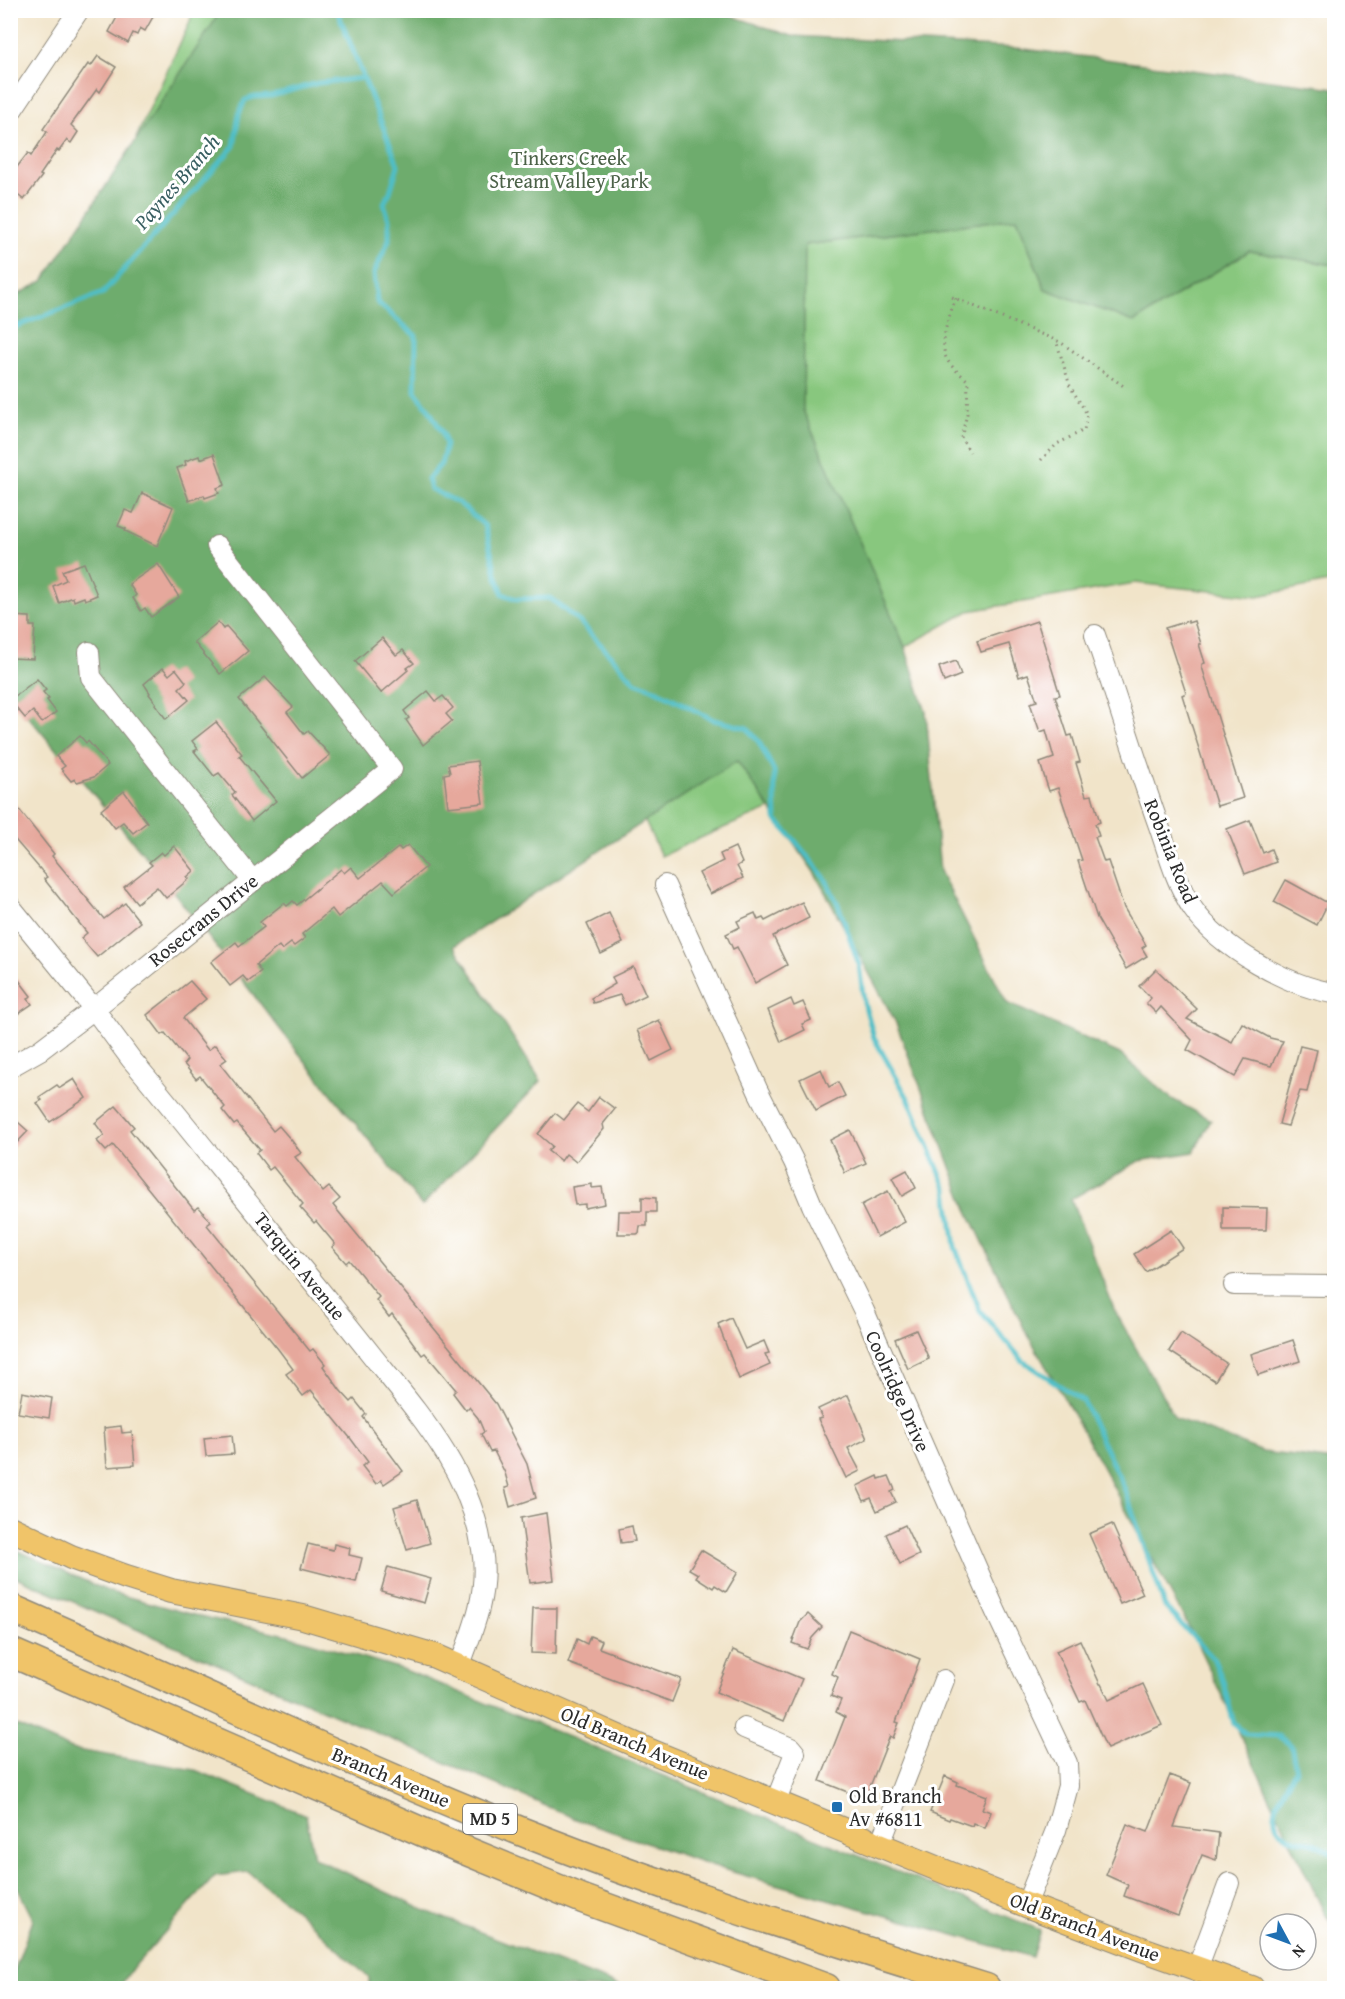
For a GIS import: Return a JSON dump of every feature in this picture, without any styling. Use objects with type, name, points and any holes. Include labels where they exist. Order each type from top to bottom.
[{"type":"highway","name":"Branch Avenue","points":[[10,1608],[274,1727],[493,1820],[667,1887],[986,1989]]},
{"type":"highway","name":"Branch Avenue","points":[[10,1652],[457,1847],[573,1895],[826,1989]]},
{"type":"main road","name":"Old Branch Avenue","points":[[10,1528],[71,1557],[171,1591],[266,1609],[345,1628],[435,1656],[644,1748],[1026,1905],[1252,1989]]},
{"type":"street","points":[[11,112],[79,10]]},
{"type":"street","name":"Rosecrans Drive","points":[[10,1067],[40,1050],[94,1009],[392,769],[217,546]]},
{"type":"street","name":"Robinia Road","points":[[1095,634],[1161,834],[1183,892],[1192,908],[1216,933],[1259,964],[1307,988],[1335,993]]},
{"type":"street","points":[[89,652],[91,677],[252,880]]},
{"type":"street","name":"Coolridge Drive","points":[[665,885],[758,1091],[864,1311],[995,1610],[1066,1763],[1068,1786],[1063,1804],[1052,1841],[1026,1905]]},
{"type":"street","name":"Tarquin Avenue","points":[[10,906],[418,1413],[452,1464],[468,1496],[479,1532],[484,1563],[483,1589],[478,1617],[459,1667]]},
{"type":"street","points":[[1234,1285],[1335,1286]]},
{"type":"street","points":[[880,1844],[944,1680]]},
{"type":"street","points":[[744,1728],[790,1748],[795,1753],[776,1801]]},
{"type":"street","points":[[1197,1969],[1229,1883]]},
{"type":"path","points":[[970,452],[961,438],[967,414],[968,381],[946,360],[943,347],[954,297],[1056,340],[1125,387]]},
{"type":"path","points":[[1041,460],[1057,444],[1084,430],[1088,414],[1070,386],[1056,340]]},
{"type":"green space","name":"Tinkers Creek Stream Valley Park","points":[[193,11],[684,11],[803,389],[804,245],[1017,218],[1045,289],[1134,322],[1249,251],[1334,265],[1334,581],[1258,596],[1135,583],[969,611],[905,647],[826,465],[915,750],[716,831],[661,856],[642,815],[344,275],[136,138]]},
{"type":"green space","name":"Tinkers Creek Stream Valley Park","points":[[219,11],[717,11],[792,36],[1016,48],[1334,88],[1334,265],[1249,251],[1134,322],[1045,289],[1017,218],[805,245],[803,410],[905,647],[926,712],[940,871],[1007,1003],[1120,1054],[1172,1099],[1211,1120],[1194,1152],[1139,1161],[1071,1199],[1114,1309],[1175,1418],[1263,1452],[1334,1461],[1334,1928],[1324,1912],[1192,1633],[1089,1442],[1024,1328],[967,1209],[896,1023],[814,872],[737,761],[454,946],[541,1081],[422,1206],[297,1051],[151,863],[11,696],[10,299],[43,281],[214,22]]},
{"type":"green space","points":[[10,1547],[110,1592],[194,1615],[287,1635],[405,1670],[1040,1930],[1032,1957],[729,1871],[583,1822],[11,1575]]},
{"type":"green space","points":[[11,1723],[71,1749],[195,1770],[306,1815],[314,1858],[426,1911],[624,1988],[369,1988],[369,1978],[303,1916],[248,1872],[215,1876],[131,1970],[119,1988],[11,1988],[11,1980],[33,1919],[11,1875]]},
{"type":"building","points":[[121,10],[146,10],[154,15],[145,31],[140,28],[137,35],[133,33],[128,43],[109,32]]},
{"type":"building","points":[[98,56],[116,67],[100,92],[97,89],[71,125],[78,132],[71,143],[67,140],[59,151],[57,150],[40,175],[42,176],[24,200],[10,189],[10,176],[28,153],[31,156],[47,132],[43,129],[88,64],[91,66]]},
{"type":"building","points":[[214,454],[225,485],[217,488],[219,493],[205,498],[204,495],[189,501],[177,468],[186,465],[185,461]]},
{"type":"building","points":[[142,493],[173,507],[157,546],[118,526],[125,510],[133,513]]},
{"type":"building","points":[[84,563],[97,595],[85,600],[84,597],[74,601],[73,597],[59,603],[53,586],[66,580],[62,571]]},
{"type":"building","points":[[158,564],[179,597],[151,617],[145,608],[141,611],[133,598],[136,595],[129,584]]},
{"type":"building","points":[[10,616],[30,617],[30,626],[35,626],[33,659],[10,658]]},
{"type":"building","points":[[1037,621],[1060,695],[1055,696],[1068,736],[1072,735],[1080,762],[1076,763],[1086,796],[1092,795],[1100,822],[1095,824],[1099,836],[1095,837],[1104,862],[1108,861],[1124,908],[1146,945],[1142,948],[1147,956],[1126,969],[1097,918],[1078,861],[1082,860],[1058,788],[1049,791],[1040,763],[1054,758],[1046,730],[1040,732],[1030,703],[1037,701],[1028,674],[1019,677],[1009,644],[981,652],[977,641]]},
{"type":"building","points":[[1188,621],[1188,623],[1194,621],[1205,663],[1202,667],[1243,798],[1217,806],[1182,695],[1186,693],[1165,628]]},
{"type":"building","points":[[218,622],[223,629],[226,626],[248,651],[220,674],[194,642]]},
{"type":"building","points":[[382,638],[396,655],[403,650],[414,663],[381,693],[355,661]]},
{"type":"building","points":[[956,661],[961,675],[944,682],[939,667]]},
{"type":"building","points":[[163,668],[169,675],[176,669],[186,682],[179,688],[189,700],[166,719],[144,684]]},
{"type":"building","points":[[265,677],[293,707],[287,712],[304,734],[308,731],[330,755],[302,778],[239,699]]},
{"type":"building","points":[[37,679],[46,690],[43,692],[56,712],[42,723],[33,711],[25,718],[10,700]]},
{"type":"building","points":[[428,691],[436,701],[443,696],[453,708],[446,714],[452,721],[423,745],[406,720],[409,718],[404,711]]},
{"type":"building","points":[[216,722],[242,754],[239,756],[276,801],[252,821],[232,795],[235,792],[219,773],[214,776],[194,751],[198,749],[192,741]]},
{"type":"building","points":[[80,736],[86,743],[88,741],[108,765],[94,777],[77,782],[75,779],[71,781],[61,769],[65,766],[56,756]]},
{"type":"building","points":[[477,761],[483,803],[448,807],[444,774],[450,773],[448,765]]},
{"type":"building","points":[[124,791],[147,822],[133,833],[123,822],[115,828],[101,810]]},
{"type":"building","points":[[10,798],[54,854],[52,856],[104,919],[125,903],[140,922],[97,957],[81,938],[87,933],[44,879],[47,877],[10,834]]},
{"type":"building","points":[[1250,820],[1263,853],[1271,849],[1276,862],[1245,874],[1227,829]]},
{"type":"building","points":[[408,845],[426,867],[394,893],[383,881],[338,917],[332,909],[302,934],[305,938],[294,946],[291,943],[282,950],[279,946],[256,965],[261,972],[248,982],[243,976],[230,986],[211,962],[236,942],[239,946],[264,927],[260,922],[284,903],[287,906],[293,901],[297,905],[341,869],[344,873],[351,867],[360,878],[399,847],[401,850]]},
{"type":"building","points":[[174,846],[194,871],[187,877],[189,879],[166,898],[157,887],[137,903],[124,887],[152,865],[149,862],[161,852],[164,855]]},
{"type":"building","points":[[735,847],[742,863],[737,866],[743,878],[710,894],[699,873],[723,861],[720,854]]},
{"type":"building","points":[[1286,880],[1328,903],[1317,925],[1274,902]]},
{"type":"building","points":[[802,902],[809,918],[773,936],[787,965],[755,983],[737,947],[733,949],[726,934],[740,927],[737,921],[755,913],[758,920],[763,918],[765,921]]},
{"type":"building","points":[[609,913],[623,943],[601,954],[587,924]]},
{"type":"building","points":[[633,967],[646,995],[625,1005],[620,995],[593,1003],[591,998],[615,984],[612,977]]},
{"type":"building","points":[[1156,969],[1197,1009],[1187,1019],[1232,1042],[1242,1023],[1270,1038],[1283,1041],[1271,1066],[1245,1059],[1235,1077],[1187,1050],[1192,1040],[1161,1007],[1156,1013],[1146,1003],[1151,998],[1139,986]]},
{"type":"building","points":[[18,979],[31,996],[28,999],[32,1004],[10,1019],[10,984]]},
{"type":"building","points":[[190,981],[206,999],[183,1018],[208,1050],[215,1045],[227,1059],[220,1064],[273,1131],[279,1126],[292,1141],[301,1153],[295,1157],[323,1192],[329,1187],[340,1199],[333,1205],[496,1404],[527,1464],[536,1498],[510,1507],[505,1488],[509,1487],[505,1473],[494,1451],[490,1452],[481,1434],[484,1432],[478,1418],[469,1407],[466,1410],[453,1393],[456,1390],[425,1353],[422,1355],[392,1314],[389,1317],[376,1300],[379,1297],[349,1260],[346,1263],[332,1247],[335,1244],[316,1221],[314,1223],[300,1207],[303,1204],[273,1167],[269,1170],[256,1153],[260,1150],[237,1123],[234,1125],[222,1110],[225,1107],[200,1076],[196,1079],[184,1064],[187,1060],[165,1033],[162,1035],[147,1015]]},
{"type":"building","points":[[791,999],[794,1006],[803,1002],[811,1020],[802,1024],[805,1030],[781,1042],[768,1010]]},
{"type":"building","points":[[659,1020],[673,1050],[651,1061],[637,1030]]},
{"type":"building","points":[[1300,1046],[1317,1050],[1307,1092],[1300,1091],[1288,1126],[1279,1124]]},
{"type":"building","points":[[821,1069],[829,1087],[838,1082],[845,1096],[816,1111],[800,1079]]},
{"type":"building","points":[[74,1079],[86,1098],[50,1122],[37,1103],[42,1100],[39,1097],[57,1085],[60,1088]]},
{"type":"building","points":[[599,1097],[615,1109],[603,1124],[604,1129],[576,1162],[566,1154],[561,1161],[548,1151],[552,1146],[538,1134],[555,1113],[564,1120],[577,1104],[588,1112]]},
{"type":"building","points":[[116,1106],[134,1127],[130,1130],[194,1210],[199,1207],[211,1222],[207,1225],[310,1351],[313,1349],[325,1364],[323,1366],[340,1390],[351,1402],[354,1399],[366,1414],[363,1417],[403,1471],[384,1484],[381,1480],[376,1484],[362,1466],[368,1462],[351,1439],[311,1390],[303,1396],[286,1374],[293,1369],[278,1349],[113,1145],[106,1151],[97,1141],[104,1135],[95,1123]]},
{"type":"building","points":[[10,1115],[28,1131],[10,1150]]},
{"type":"building","points":[[850,1130],[866,1163],[845,1173],[830,1140]]},
{"type":"building","points":[[907,1170],[916,1188],[902,1196],[892,1178]]},
{"type":"building","points":[[592,1184],[592,1188],[602,1187],[605,1204],[585,1208],[585,1204],[575,1205],[572,1187]]},
{"type":"building","points":[[888,1191],[905,1222],[877,1237],[861,1205]]},
{"type":"building","points":[[642,1197],[656,1198],[656,1212],[647,1212],[647,1226],[640,1226],[637,1234],[618,1234],[619,1211],[642,1211]]},
{"type":"building","points":[[1223,1207],[1267,1208],[1266,1230],[1223,1230]]},
{"type":"building","points":[[1171,1230],[1183,1248],[1146,1272],[1134,1254]]},
{"type":"building","points":[[731,1318],[745,1349],[764,1341],[769,1353],[765,1354],[770,1365],[739,1379],[718,1324]]},
{"type":"building","points":[[916,1330],[929,1359],[908,1369],[895,1339]]},
{"type":"building","points":[[1181,1333],[1226,1363],[1215,1381],[1169,1351]]},
{"type":"building","points":[[1293,1340],[1300,1361],[1258,1375],[1251,1354]]},
{"type":"building","points":[[22,1392],[52,1398],[49,1418],[18,1413]]},
{"type":"building","points":[[848,1395],[867,1439],[848,1448],[860,1471],[846,1478],[818,1419],[822,1418],[818,1409]]},
{"type":"building","points":[[121,1426],[122,1433],[132,1432],[135,1465],[107,1467],[104,1428]]},
{"type":"building","points":[[232,1435],[234,1454],[206,1456],[204,1438]]},
{"type":"building","points":[[878,1476],[879,1479],[889,1476],[895,1490],[891,1492],[896,1502],[877,1511],[871,1498],[864,1501],[857,1486]]},
{"type":"building","points":[[417,1500],[430,1543],[407,1550],[394,1507]]},
{"type":"building","points":[[546,1513],[554,1580],[530,1583],[521,1518]]},
{"type":"building","points":[[1112,1524],[1143,1594],[1120,1604],[1089,1534]]},
{"type":"building","points":[[905,1525],[919,1555],[900,1564],[886,1534]]},
{"type":"building","points":[[632,1526],[635,1541],[621,1543],[619,1529]]},
{"type":"building","points":[[308,1544],[333,1550],[334,1544],[350,1548],[349,1555],[362,1558],[356,1582],[301,1568]]},
{"type":"building","points":[[701,1550],[738,1572],[726,1592],[715,1585],[713,1588],[696,1577],[698,1574],[689,1569]]},
{"type":"building","points":[[388,1567],[431,1579],[424,1603],[381,1591]]},
{"type":"building","points":[[533,1608],[557,1608],[556,1654],[531,1653]]},
{"type":"building","points":[[808,1614],[822,1627],[812,1638],[807,1649],[792,1643],[800,1622]]},
{"type":"building","points":[[849,1630],[920,1659],[896,1722],[899,1723],[893,1738],[890,1736],[865,1799],[820,1781],[845,1717],[836,1712],[841,1700],[831,1696],[838,1677],[832,1674]]},
{"type":"building","points":[[590,1636],[602,1641],[599,1648],[681,1679],[672,1702],[568,1663],[577,1639],[587,1644]]},
{"type":"building","points":[[1080,1640],[1109,1700],[1143,1684],[1162,1725],[1107,1749],[1085,1700],[1080,1702],[1056,1651]]},
{"type":"building","points":[[733,1650],[802,1679],[784,1721],[716,1692]]},
{"type":"building","points":[[1170,1775],[1191,1783],[1174,1827],[1219,1833],[1216,1860],[1202,1855],[1178,1916],[1124,1896],[1128,1885],[1106,1875],[1127,1824],[1148,1832]]},
{"type":"building","points":[[945,1776],[958,1782],[957,1785],[987,1796],[982,1809],[991,1812],[985,1828],[973,1823],[972,1826],[950,1818],[949,1820],[930,1812]]},
{"type":"waterway","points":[[337,10],[398,165],[390,192],[384,203],[389,220],[389,240],[374,273],[377,302],[416,336],[415,391],[443,434],[446,445],[441,464],[428,479],[431,489],[459,503],[485,526],[503,594],[517,599],[550,598],[580,622],[635,682],[652,688],[714,720],[747,728],[759,742],[774,771],[776,820],[825,878],[838,904],[859,965],[864,1002],[874,1038],[909,1100],[947,1190],[955,1247],[980,1311],[1023,1361],[1083,1401],[1125,1490],[1165,1607],[1213,1658],[1222,1678],[1234,1724],[1246,1734],[1278,1736],[1291,1745],[1296,1770],[1277,1804],[1275,1822],[1279,1830],[1290,1838],[1317,1844],[1334,1855]]},
{"type":"waterway","name":"Paynes Branch","points":[[10,329],[103,293],[234,146],[239,114],[245,100],[271,96],[318,83],[364,78]]},
{"type":"place","name":"Old Branch Av #6811","points":[[837,1807]]}]
